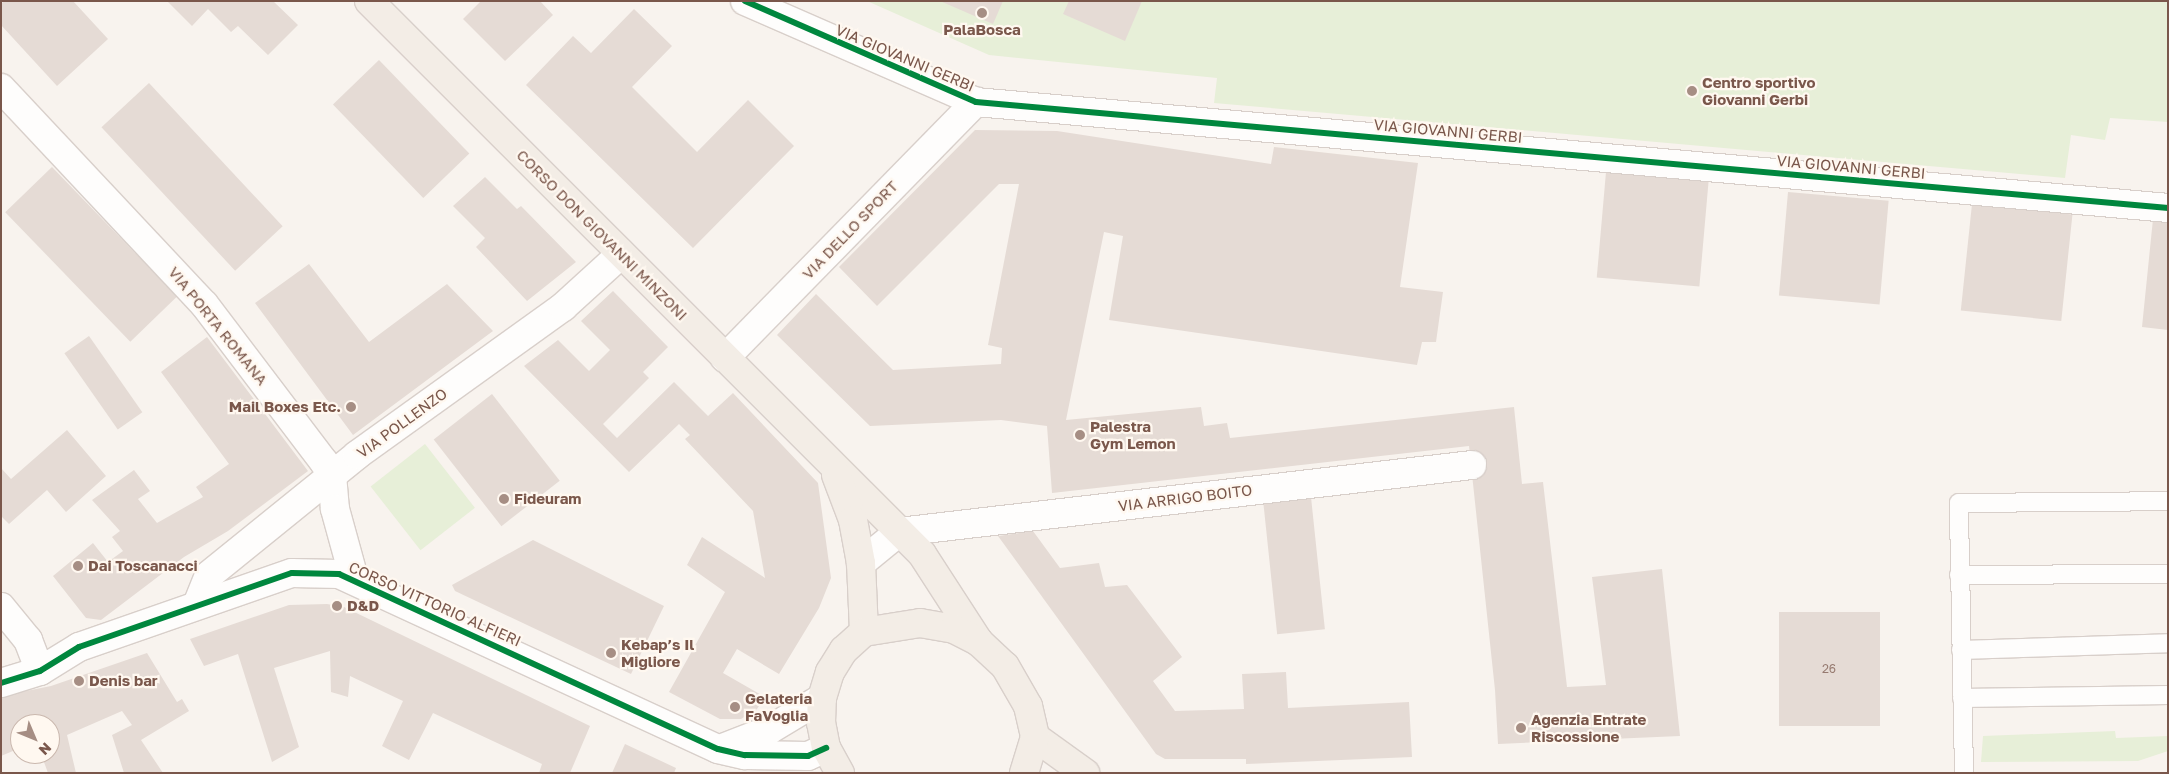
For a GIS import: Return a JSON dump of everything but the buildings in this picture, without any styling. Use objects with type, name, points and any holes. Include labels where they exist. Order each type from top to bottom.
[{"type":"main road","name":"CORSO DON GIOVANNI MINZONI","points":[[369,1],[834,469],[922,554],[979,642]]},
{"type":"main road","name":"CORSO DON GIOVANNI MINZONI","points":[[834,469],[854,520],[861,563],[864,632]]},
{"type":"main road","points":[[840,773],[826,748],[821,723],[822,698],[830,672],[844,650],[864,632],[920,623],[954,629],[979,642],[1005,666],[1028,706],[1035,737],[1024,773]]},
{"type":"main road","points":[[1035,737],[1085,773]]},
{"type":"street","name":"VIA GIOVANNI GERBI","points":[[745,1],[976,102],[2168,208]]},
{"type":"street","name":"VIA PORTA ROMANA","points":[[1,88],[204,304],[332,475]]},
{"type":"street","name":"VIA DELLO SPORT","points":[[725,358],[976,102]]},
{"type":"street","name":"VIA POLLENZO","points":[[197,605],[209,576],[332,475],[563,308],[621,254]]},
{"type":"street","name":"VIA ARRIGO BOITO","points":[[899,532],[1472,465]]},
{"type":"street","points":[[332,475],[335,509],[354,578]]},
{"type":"street","points":[[861,563],[899,532]]},
{"type":"street","name":"CORSO VITTORIO ALFIERI","points":[[1,683],[40,671],[79,647],[292,573],[340,574],[354,578],[718,749],[745,755],[808,756],[826,748]]},
{"type":"street","points":[[1,607],[28,640],[40,671]]},
{"type":"street","points":[[718,749],[769,730],[822,698]]},
{"type":"street","name":"CORSO VITTORIO ALFIERI","points":[[718,749],[744,773]]},
{"type":"lane","points":[[1964,773],[1959,503],[2168,501]]},
{"type":"lane","points":[[1959,575],[2168,574]]},
{"type":"lane","points":[[1961,650],[2168,643]]},
{"type":"lane","points":[[1962,698],[2168,694]]},
{"type":"green space","name":"Centro sportivo Giovanni Gerbi","points":[[867,1],[2168,1],[2168,122],[2110,118],[2105,140],[2071,135],[2065,178],[1214,103],[1217,78],[989,55]]},
{"type":"green space","points":[[425,444],[475,508],[420,550],[371,486]]},
{"type":"green space","points":[[2115,731],[2116,738],[2168,736],[2168,751],[2138,761],[1981,762],[1983,736]]},
{"type":"cycle path","points":[[745,1],[976,102],[2168,208]]},
{"type":"cycle path","points":[[1,683],[40,671],[79,647],[292,573],[339,574],[718,749],[745,755],[808,756],[826,748]]},
{"type":"place","name":"PalaBosca","points":[[982,13]]},
{"type":"place","name":"Centro sportivo Giovanni Gerbi","points":[[1692,91]]},
{"type":"place","name":"Mail Boxes Etc.","points":[[351,407]]},
{"type":"place","name":"Palestra Gym Lemon","points":[[1080,435]]},
{"type":"place","name":"Fideuram","points":[[504,499]]},
{"type":"place","name":"Dai Toscanacci","points":[[78,566]]},
{"type":"place","name":"D&D","points":[[337,606]]},
{"type":"place","name":"Kebap’s Il Migliore","points":[[611,653]]},
{"type":"place","name":"Denis bar","points":[[79,681]]},
{"type":"place","name":"Gelateria FaVoglia","points":[[735,707]]},
{"type":"place","name":"Agenzia Entrate Riscossione","points":[[1521,728]]}]
